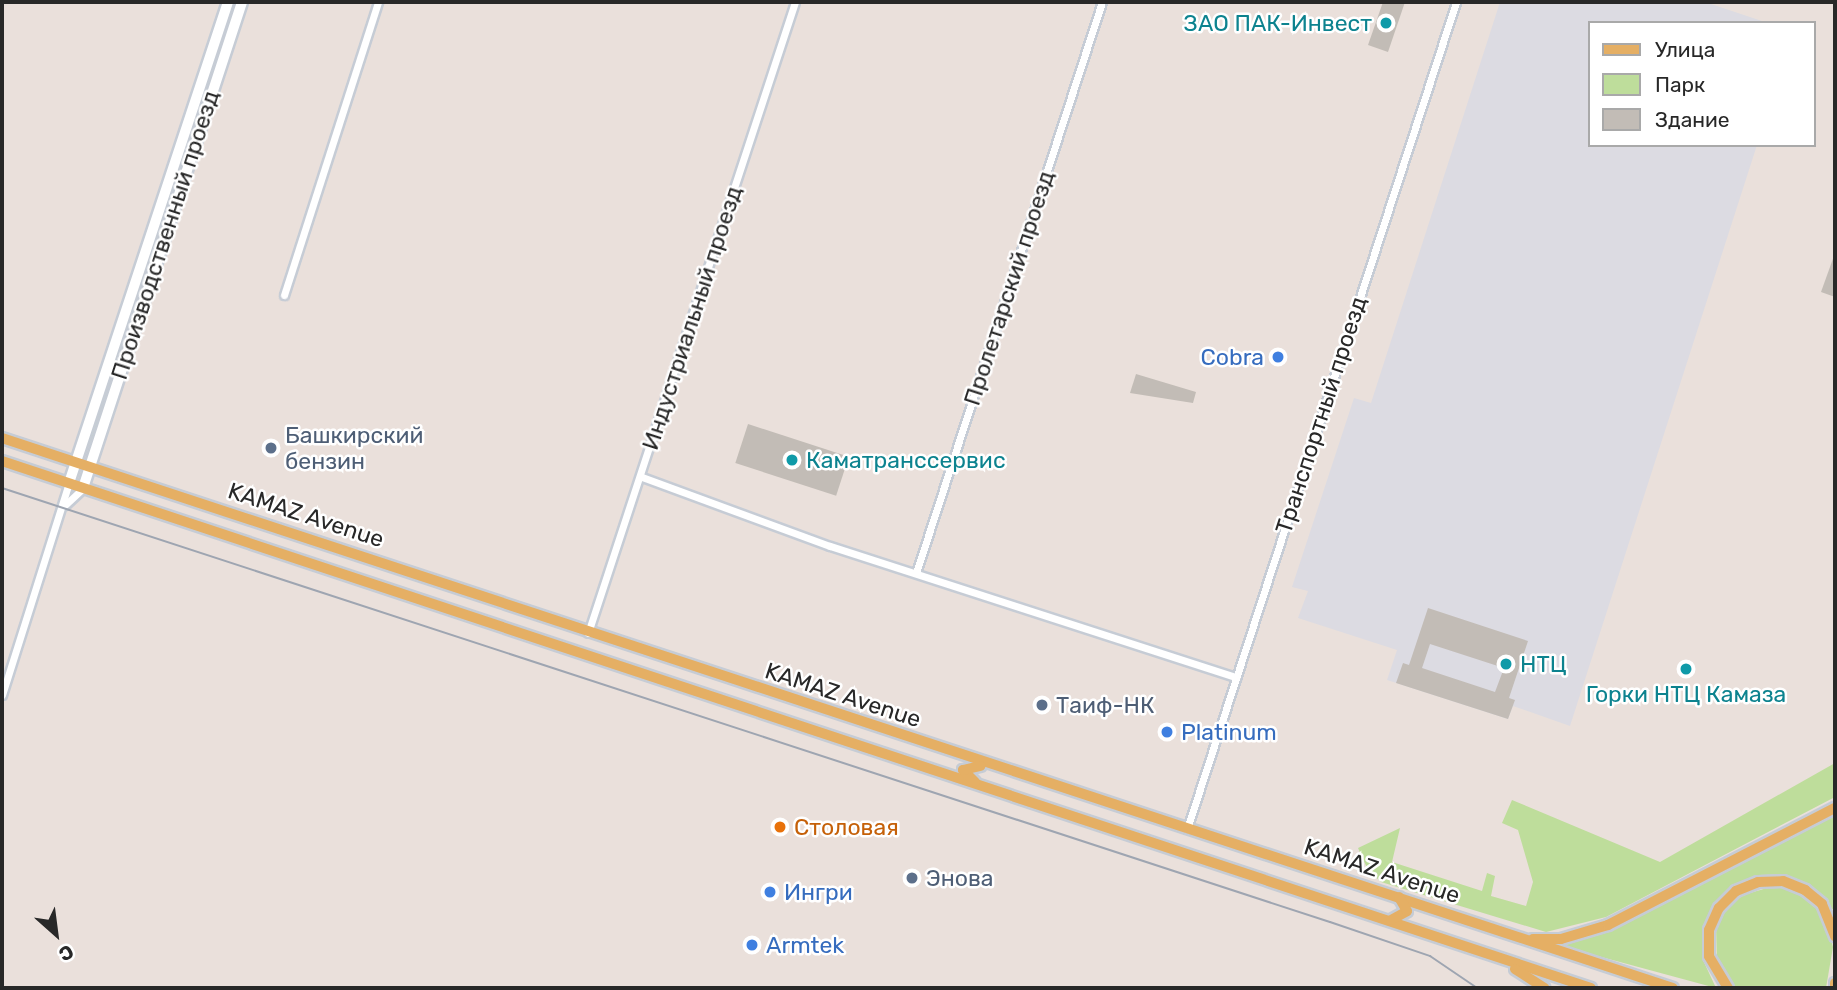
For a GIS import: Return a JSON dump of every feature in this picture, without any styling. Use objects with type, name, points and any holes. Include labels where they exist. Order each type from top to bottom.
[{"type":"main road","name":"KAMAZ Avenue","points":[[2,439],[460,588],[588,634],[1673,988]]},
{"type":"main road","name":"KAMAZ Avenue","points":[[2,461],[402,591],[985,789],[1391,920],[1591,988]]},
{"type":"main road","points":[[402,591],[418,584],[411,572]]},
{"type":"main road","points":[[445,606],[438,600],[438,591],[460,588]]},
{"type":"main road","points":[[985,789],[963,770],[994,767]]},
{"type":"main road","points":[[1504,933],[1561,939],[1608,925],[1835,808]]},
{"type":"main road","points":[[1728,988],[1709,956],[1709,930],[1718,908],[1736,891],[1758,882],[1783,881],[1805,890],[1822,904],[1835,937]]},
{"type":"main road","points":[[1391,920],[1407,911],[1398,897]]},
{"type":"main road","points":[[1488,954],[1544,988]]},
{"type":"street","name":"Производственный проезд","points":[[69,483],[228,2]]},
{"type":"street","name":"Производственный проезд","points":[[83,488],[242,2]]},
{"type":"street","points":[[284,295],[378,2]]},
{"type":"street","name":"Индустриальный проезд","points":[[588,634],[642,477],[795,2]]},
{"type":"street","name":"Пролетарский проезд","points":[[916,573],[1102,2]]},
{"type":"street","name":"Транспортный проезд","points":[[1187,829],[1456,2]]},
{"type":"street","points":[[192,111],[204,115]]},
{"type":"street","points":[[642,477],[916,573],[1236,677]]},
{"type":"street","points":[[2,695],[69,483]]},
{"type":"street","points":[[64,505],[83,488]]},
{"type":"shaded area","points":[[1500,2],[1705,2],[1762,21],[1588,21],[1588,147],[1756,147],[1570,726],[1513,706],[1508,719],[1387,680],[1397,650],[1298,618],[1308,591],[1292,587],[1354,398],[1371,403]]},
{"type":"green space","points":[[183,148],[188,150],[91,442],[90,439]]},
{"type":"green space","points":[[1835,763],[1835,797],[1606,917],[1546,932],[1381,882],[1368,870],[1358,848],[1400,828],[1392,862],[1482,891],[1487,873],[1495,876],[1491,896],[1526,906],[1533,882],[1518,830],[1502,823],[1512,800],[1660,862]]},
{"type":"green space","points":[[1835,815],[1835,912],[1813,887],[1785,876],[1754,877],[1733,887],[1704,925],[1703,960],[1716,988],[1557,945],[1614,929]]},
{"type":"green space","points":[[1777,885],[1812,900],[1824,914],[1833,947],[1826,988],[1734,988],[1717,964],[1716,924],[1726,908],[1740,896]]},
{"type":"building","name":"ЗАО ПАК-Инвест","points":[[1383,2],[1405,2],[1388,52],[1368,45]]},
{"type":"building","points":[[1835,253],[1835,297],[1821,292]]},
{"type":"building","points":[[1136,374],[1196,392],[1193,403],[1130,393]]},
{"type":"building","name":"Каматранссервис","points":[[748,424],[849,457],[836,496],[735,463]]},
{"type":"building","name":"НТЦ","points":[[1428,608],[1528,641],[1509,698],[1515,700],[1508,719],[1396,683],[1403,663],[1409,665]],"holes":[[[1430,644],[1504,668],[1495,692],[1422,668]]]},
{"type":"tram line","points":[[2,488],[1330,922],[1430,956],[1477,988]]},
{"type":"place","name":"ЗАО ПАК-Инвест","points":[[1386,23]]},
{"type":"place","name":"Cobra","points":[[1278,357]]},
{"type":"place","name":"Башкирский бензин","points":[[271,448]]},
{"type":"place","name":"Каматранссервис","points":[[792,460]]},
{"type":"place","name":"НТЦ","points":[[1506,664]]},
{"type":"place","name":"Горки НТЦ Камаза","points":[[1686,669]]},
{"type":"place","name":"Таиф-НК","points":[[1042,705]]},
{"type":"place","name":"Platinum","points":[[1167,732]]},
{"type":"place","name":"Столовая","points":[[780,827]]},
{"type":"place","name":"Энова","points":[[912,878]]},
{"type":"place","name":"Ингри","points":[[770,892]]},
{"type":"place","name":"Armtek","points":[[752,945]]}]
